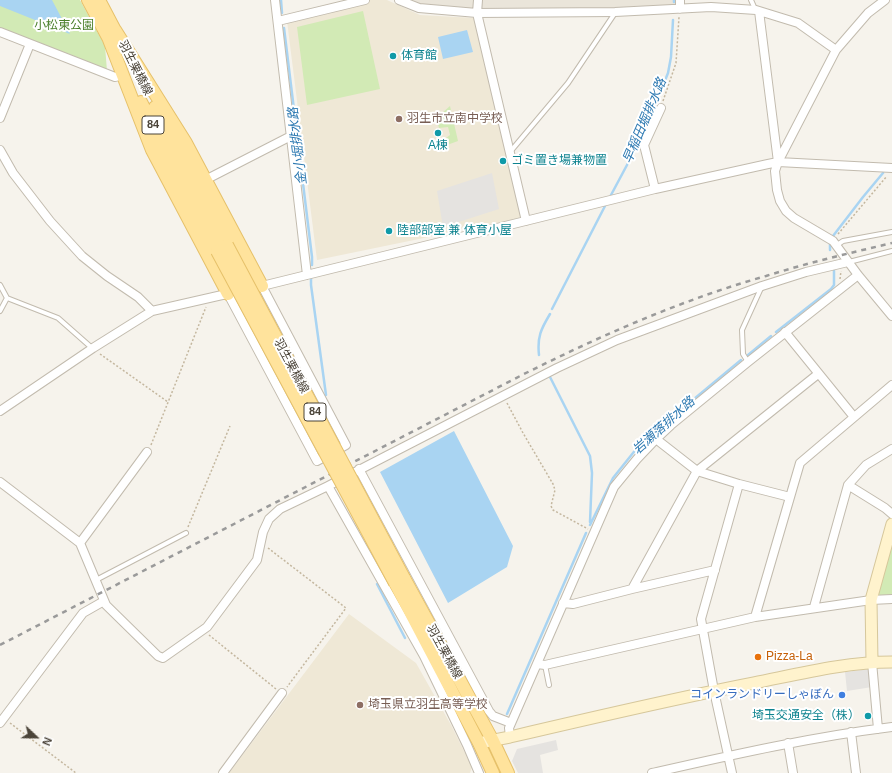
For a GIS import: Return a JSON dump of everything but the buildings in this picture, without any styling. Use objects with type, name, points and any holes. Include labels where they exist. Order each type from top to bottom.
[{"type":"main road","name":"羽生栗橋線","points":[[88,0],[112,34]]},
{"type":"main road","name":"羽生栗橋線","points":[[99,0],[112,34],[222,248],[400,580],[493,741],[508,773]]},
{"type":"main road","points":[[112,34],[123,75],[152,150],[228,294]]},
{"type":"main road","points":[[112,34],[186,143],[262,286]]},
{"type":"main road","name":"羽生栗橋線","points":[[400,580],[473,744],[492,773]]},
{"type":"street","points":[[274,0],[278,21],[307,275]]},
{"type":"street","points":[[278,21],[365,0]]},
{"type":"street","points":[[399,0],[419,8],[477,13],[615,12],[710,7],[757,10],[798,23],[836,50]]},
{"type":"street","points":[[478,0],[477,13],[526,221]]},
{"type":"street","points":[[680,0],[680,9]]},
{"type":"street","points":[[885,0],[868,13],[836,50],[778,162],[775,171],[780,201],[786,211],[794,218],[835,243],[845,263],[858,275],[892,316]]},
{"type":"street","points":[[757,10],[778,162]]},
{"type":"street","points":[[0,32],[115,77],[123,75]]},
{"type":"street","points":[[0,118],[30,44]]},
{"type":"street","points":[[655,189],[644,145],[661,108]]},
{"type":"street","points":[[211,177],[291,136]]},
{"type":"street","points":[[0,150],[13,173],[50,222],[82,256],[107,276],[138,297],[152,311]]},
{"type":"street","points":[[0,411],[93,348],[152,311],[262,286],[655,189],[778,162],[890,171]]},
{"type":"street","points":[[0,482],[80,543],[106,605],[158,656],[163,658],[207,627],[257,560],[265,525],[280,509],[328,486],[557,368],[617,340],[762,286],[806,272],[845,263]]},
{"type":"street","points":[[510,737],[509,728],[511,723],[541,665],[563,603],[614,487],[656,439],[748,362],[858,275]]},
{"type":"street","points":[[228,294],[317,461],[346,445],[262,286]]},
{"type":"street","points":[[785,332],[854,417]]},
{"type":"street","points":[[632,589],[697,471],[818,374]]},
{"type":"street","points":[[755,617],[800,463],[892,385]]},
{"type":"street","points":[[656,439],[697,471],[739,484],[790,497]]},
{"type":"street","points":[[814,607],[848,485],[866,465],[892,449]]},
{"type":"street","points":[[80,543],[147,452]]},
{"type":"street","points":[[359,469],[489,711],[493,716],[511,723]]},
{"type":"street","points":[[732,773],[714,691],[701,619],[739,484]]},
{"type":"street","points":[[848,485],[892,514]]},
{"type":"street","points":[[328,486],[473,744],[479,773]]},
{"type":"street","points":[[878,729],[872,662],[871,600],[892,524]]},
{"type":"street","points":[[563,603],[573,604],[715,570]]},
{"type":"street","points":[[541,665],[755,617],[814,607],[892,599]]},
{"type":"street","points":[[2,721],[83,612],[104,602]]},
{"type":"street","points":[[473,744],[493,741],[714,691],[814,671],[872,662],[892,662]]},
{"type":"street","points":[[223,773],[282,693]]},
{"type":"street","points":[[652,773],[668,771],[788,743],[851,732],[892,727]]},
{"type":"street","points":[[851,732],[856,773]]},
{"type":"street","points":[[788,743],[793,773]]},
{"type":"lane","points":[[751,0],[757,10]]},
{"type":"lane","points":[[510,152],[568,83],[615,12]]},
{"type":"lane","points":[[835,243],[892,232]]},
{"type":"lane","points":[[845,263],[892,251]]},
{"type":"lane","points":[[0,286],[7,298],[58,318],[93,348]]},
{"type":"lane","points":[[748,362],[743,354],[742,330],[745,321],[761,292],[762,286]]},
{"type":"lane","points":[[0,311],[7,298]]},
{"type":"lane","points":[[95,580],[186,533]]},
{"type":"lane","points":[[541,665],[548,685]]},
{"type":"path","points":[[661,108],[676,63],[680,9]]},
{"type":"path","points":[[835,243],[890,171]]},
{"type":"path","points":[[840,289],[845,263]]},
{"type":"path","points":[[147,452],[155,437],[209,298]]},
{"type":"path","points":[[93,348],[168,402]]},
{"type":"path","points":[[503,396],[553,484],[555,490],[551,506],[553,510],[594,532]]},
{"type":"path","points":[[186,533],[230,426]]},
{"type":"path","points":[[202,630],[282,693],[346,608],[269,548],[260,546]]},
{"type":"path","points":[[2,721],[76,773]]},
{"type":"shaded area","name":"羽生市立南中学校","points":[[363,0],[387,0],[420,15],[475,18],[521,218],[317,260],[287,21]]},
{"type":"shaded area","points":[[399,0],[680,0],[680,9],[477,13],[419,8]]},
{"type":"shaded area","points":[[492,173],[499,209],[443,227],[437,191]]},
{"type":"shaded area","name":"埼玉県立羽生高等学校","points":[[349,614],[416,663],[451,725],[472,767],[470,773],[229,773]]},
{"type":"shaded area","points":[[869,669],[872,687],[847,691],[845,672]]},
{"type":"shaded area","points":[[556,740],[558,750],[540,755],[543,773],[518,773],[512,761],[517,749]]},
{"type":"green space","name":"小松東公園","points":[[0,0],[80,0],[105,46],[107,71],[0,28]]},
{"type":"green space","points":[[363,11],[380,89],[307,105],[297,27]]},
{"type":"green space","points":[[450,106],[458,141],[447,145],[446,138],[450,135],[448,127],[439,128],[436,116],[441,114]]},
{"type":"green space","points":[[892,543],[892,596],[874,596]]},
{"type":"water","points":[[0,0],[52,0],[70,34],[0,6]]},
{"type":"water","points":[[467,30],[473,52],[443,59],[438,37]]},
{"type":"water","points":[[454,431],[513,546],[507,567],[448,603],[380,472]]},
{"type":"waterway","name":"金小堀排水路","points":[[281,0],[282,13]]},
{"type":"waterway","name":"早稲田堀排水路","points":[[611,195],[635,150],[668,73],[671,57],[673,20]]},
{"type":"waterway","name":"金小堀排水路","points":[[284,28],[312,265]]},
{"type":"waterway","name":"岩瀬落排水路","points":[[833,236],[883,173]]},
{"type":"waterway","name":"早稲田堀排水路","points":[[552,309],[605,206]]},
{"type":"waterway","name":"岩瀬落排水路","points":[[830,244],[830,250]]},
{"type":"waterway","name":"岩瀬落排水路","points":[[776,332],[831,289],[834,285],[834,270]]},
{"type":"waterway","name":"金小堀排水路","points":[[311,277],[326,395]]},
{"type":"waterway","name":"早稲田堀排水路","points":[[539,355],[540,333],[550,314]]},
{"type":"waterway","name":"岩瀬落排水路","points":[[748,355],[771,336]]},
{"type":"waterway","name":"岩瀬落排水路","points":[[590,525],[613,478],[641,443],[741,360]]},
{"type":"waterway","name":"早稲田堀排水路","points":[[550,377],[590,456],[592,473],[590,522]]},
{"type":"waterway","name":"岩瀬落排水路","points":[[507,714],[586,533]]},
{"type":"waterway","name":"金小堀排水路","points":[[377,584],[405,638]]},
{"type":"railway","points":[[0,645],[522,375],[581,346],[641,320],[703,296],[813,262],[892,243]]},
{"type":"place","name":"体育館","points":[[393,56]]},
{"type":"place","name":"羽生市立南中学校","points":[[399,119]]},
{"type":"place","name":"A棟","points":[[438,133]]},
{"type":"place","name":"ゴミ置き場兼物置","points":[[503,161]]},
{"type":"place","name":"陸部部室 兼 体育小屋","points":[[389,231]]},
{"type":"place","name":"Pizza-La","points":[[758,657]]},
{"type":"place","name":"コインランドリーしゃぼん","points":[[842,695]]},
{"type":"place","name":"埼玉県立羽生高等学校","points":[[360,705]]},
{"type":"place","name":"埼玉交通安全（株）","points":[[868,716]]}]
